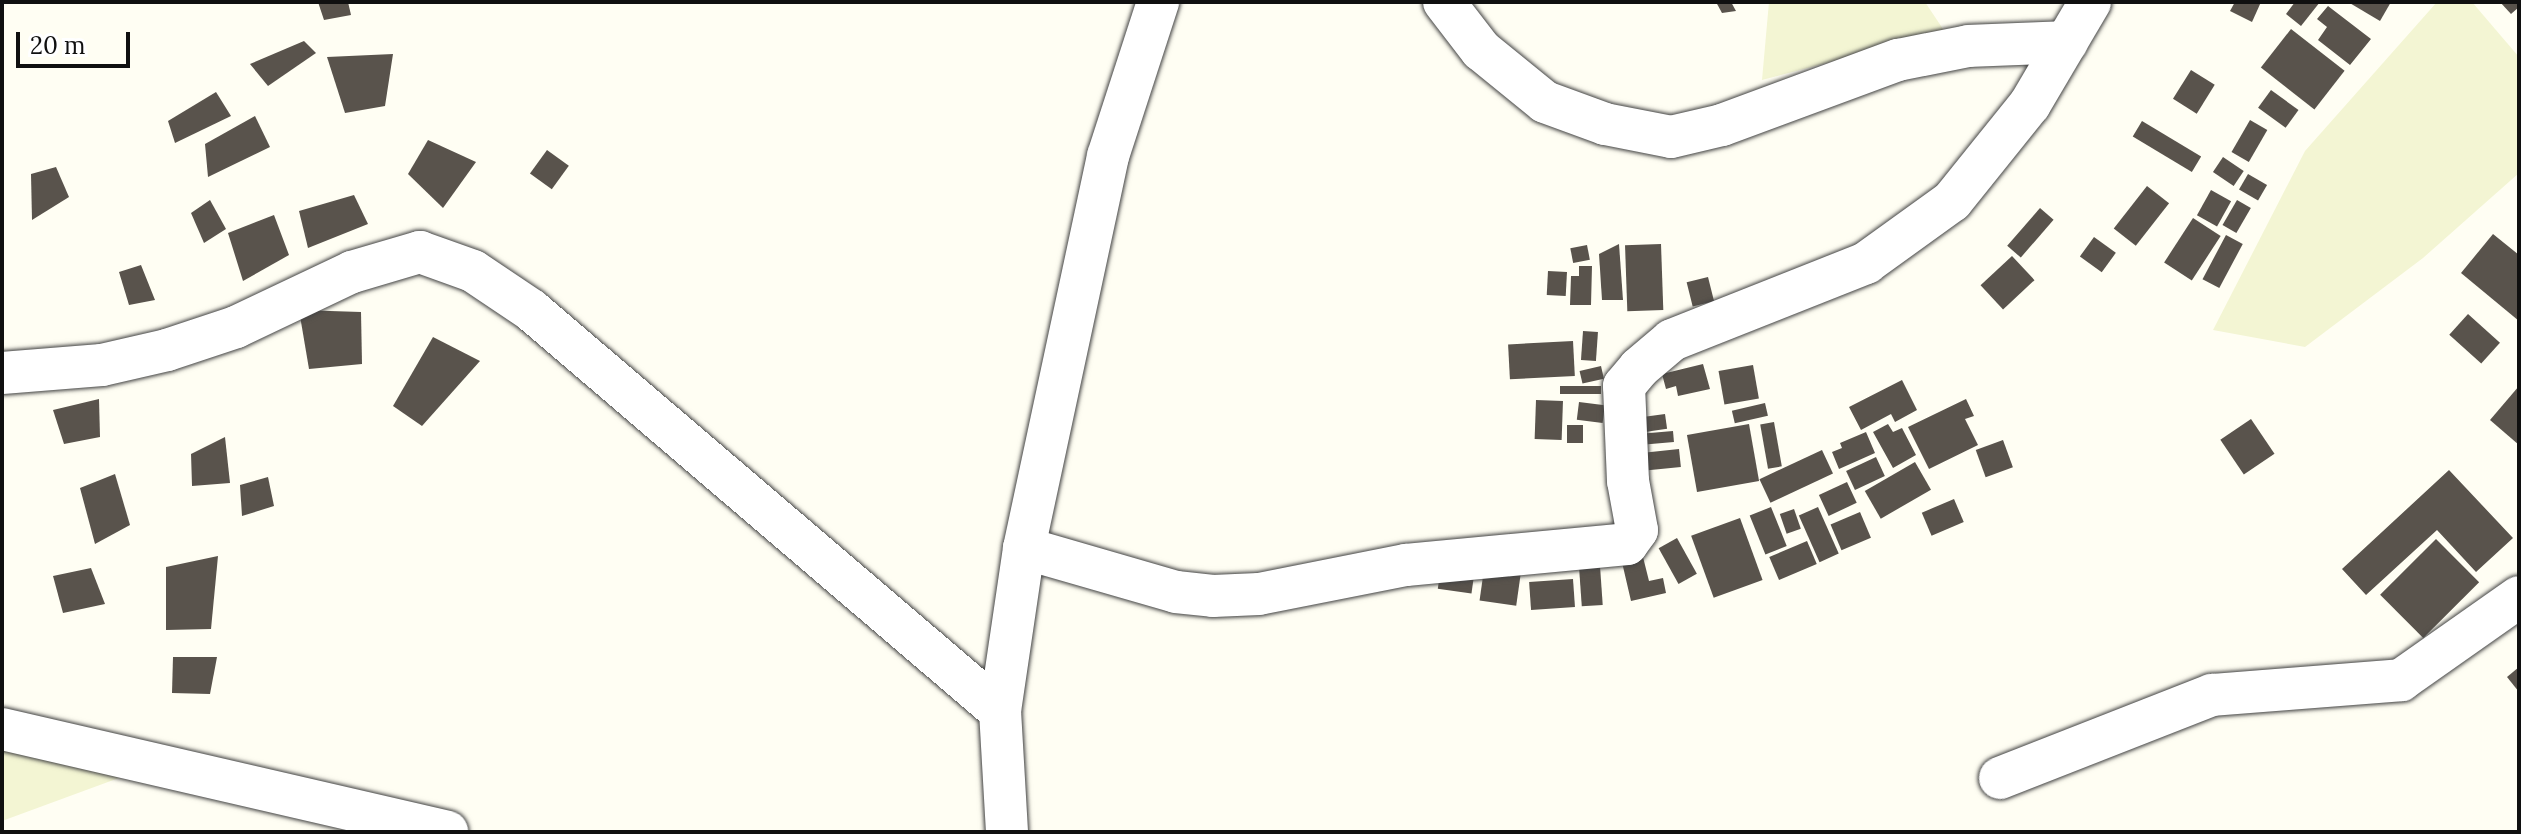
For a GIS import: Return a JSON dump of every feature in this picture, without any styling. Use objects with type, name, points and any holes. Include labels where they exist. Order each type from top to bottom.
[{"type":"street","points":[[1007,832],[1000,711],[1024,548],[1108,156],[1158,2]]},
{"type":"street","points":[[1444,2],[1481,50],[1545,102],[1605,124],[1671,137],[1722,125],[1898,60],[1969,46],[2067,42]]},
{"type":"street","points":[[1024,548],[1176,592],[1213,596],[1259,594],[1406,565],[1627,544],[1637,530],[1628,481],[1624,386],[1639,368],[1672,340],[1866,263],[1952,201],[2030,104],[2090,2]]},
{"type":"street","points":[[2,373],[102,365],[167,350],[236,327],[352,272],[420,252],[473,271],[531,310],[1000,711]]},
{"type":"street","points":[[2000,778],[2212,695],[2401,680],[2519,597]]},
{"type":"street","points":[[2,729],[447,832]]},
{"type":"green space","points":[[1769,2],[1925,2],[1945,32],[1762,80]]},
{"type":"green space","points":[[2437,2],[2472,2],[2519,57],[2519,173],[2423,258],[2305,347],[2213,330],[2305,151]]},
{"type":"green space","points":[[2,745],[127,775],[2,821]]},
{"type":"building","points":[[318,2],[348,2],[351,15],[324,20]]},
{"type":"building","points":[[1716,2],[1731,2],[1736,11],[1722,13]]},
{"type":"building","points":[[2235,2],[2261,2],[2252,22],[2230,11]]},
{"type":"building","points":[[2295,2],[2320,2],[2301,26],[2286,14]]},
{"type":"building","points":[[2348,2],[2391,2],[2380,21]]},
{"type":"building","points":[[2500,2],[2519,2],[2519,7],[2511,14]]},
{"type":"building","points":[[2328,6],[2371,39],[2350,65],[2318,40],[2327,27],[2317,19]]},
{"type":"building","points":[[2291,29],[2345,71],[2314,109],[2261,68]]},
{"type":"building","points":[[304,41],[316,53],[268,86],[250,64]]},
{"type":"building","points":[[393,54],[385,106],[345,113],[327,57]]},
{"type":"building","points":[[2191,70],[2215,85],[2197,114],[2173,99]]},
{"type":"building","points":[[2271,90],[2299,110],[2286,128],[2258,108]]},
{"type":"building","points":[[216,92],[231,116],[175,143],[168,121]]},
{"type":"building","points":[[255,116],[270,147],[208,177],[205,144]]},
{"type":"building","points":[[2250,120],[2267,130],[2249,162],[2232,152]]},
{"type":"building","points":[[2142,121],[2201,157],[2192,172],[2133,136]]},
{"type":"building","points":[[428,140],[476,162],[443,208],[408,174]]},
{"type":"building","points":[[547,150],[569,166],[552,189],[530,173]]},
{"type":"building","points":[[2223,157],[2244,171],[2234,186],[2213,172]]},
{"type":"building","points":[[56,167],[69,197],[32,220],[31,174]]},
{"type":"building","points":[[2248,174],[2267,185],[2258,201],[2239,190]]},
{"type":"building","points":[[2147,186],[2169,203],[2136,246],[2114,229]]},
{"type":"building","points":[[2211,190],[2231,201],[2217,227],[2197,215]]},
{"type":"building","points":[[354,195],[368,224],[308,248],[299,211]]},
{"type":"building","points":[[210,200],[226,229],[204,243],[191,213]]},
{"type":"building","points":[[2237,200],[2251,208],[2236,233],[2222,225]]},
{"type":"building","points":[[2040,208],[2054,220],[2021,258],[2007,246]]},
{"type":"building","points":[[274,215],[289,255],[243,281],[228,233]]},
{"type":"building","points":[[2193,218],[2221,236],[2192,280],[2164,262]]},
{"type":"building","points":[[2493,234],[2519,255],[2519,321],[2461,273]]},
{"type":"building","points":[[2226,235],[2243,244],[2219,288],[2203,279]]},
{"type":"building","points":[[2094,237],[2116,253],[2102,272],[2080,256]]},
{"type":"building","points":[[1619,244],[1623,300],[1602,300],[1599,254]]},
{"type":"building","points":[[1661,244],[1663,310],[1627,311],[1625,245]]},
{"type":"building","points":[[1587,245],[1590,260],[1573,263],[1570,248]]},
{"type":"building","points":[[2012,256],[2035,280],[2003,309],[1981,285]]},
{"type":"building","points":[[141,265],[155,300],[129,305],[119,272]]},
{"type":"building","points":[[1579,266],[1592,266],[1591,305],[1570,305],[1571,276],[1579,276]]},
{"type":"building","points":[[1548,271],[1567,272],[1566,296],[1547,295]]},
{"type":"building","points":[[1708,277],[1714,301],[1693,307],[1687,282]]},
{"type":"building","points":[[299,310],[361,312],[362,364],[309,369]]},
{"type":"building","points":[[2468,314],[2500,343],[2481,364],[2449,335]]},
{"type":"building","points":[[1583,331],[1598,332],[1596,361],[1581,360]]},
{"type":"building","points":[[433,337],[480,361],[422,426],[393,406]]},
{"type":"building","points":[[1573,341],[1575,376],[1510,379],[1508,344]]},
{"type":"building","points":[[1703,364],[1710,389],[1678,396],[1676,386],[1666,389],[1662,374]]},
{"type":"building","points":[[1753,365],[1759,398],[1724,405],[1719,371]]},
{"type":"building","points":[[1601,366],[1604,379],[1582,384],[1580,371]]},
{"type":"building","points":[[1902,380],[1917,410],[1895,422],[1891,414],[1861,430],[1849,407]]},
{"type":"building","points":[[1560,386],[1601,386],[1601,394],[1560,394]]},
{"type":"building","points":[[2519,386],[2519,445],[2490,420]]},
{"type":"building","points":[[99,399],[100,437],[64,444],[53,410]]},
{"type":"building","points":[[1966,399],[1974,416],[1965,419],[1978,445],[1929,469],[1908,427]]},
{"type":"building","points":[[1536,400],[1563,401],[1562,440],[1535,439]]},
{"type":"building","points":[[1579,402],[1605,405],[1603,423],[1577,420]]},
{"type":"building","points":[[1765,403],[1768,416],[1735,423],[1732,411]]},
{"type":"building","points":[[1665,414],[1667,429],[1641,432],[1639,418]]},
{"type":"building","points":[[2251,419],[2274,454],[2244,475],[2220,440]]},
{"type":"building","points":[[1774,422],[1782,466],[1768,469],[1760,424]]},
{"type":"building","points":[[1749,424],[1759,481],[1697,492],[1687,435]]},
{"type":"building","points":[[1888,424],[1893,432],[1902,428],[1916,455],[1893,468],[1873,432]]},
{"type":"building","points":[[1567,425],[1583,425],[1583,443],[1567,443]]},
{"type":"building","points":[[1673,431],[1674,442],[1645,444],[1644,434]]},
{"type":"building","points":[[1866,432],[1875,453],[1839,469],[1832,452],[1842,448],[1840,443]]},
{"type":"building","points":[[225,437],[230,483],[192,486],[191,454]]},
{"type":"building","points":[[2003,440],[2013,467],[1986,477],[1976,450]]},
{"type":"building","points":[[1679,449],[1681,467],[1648,470],[1646,452]]},
{"type":"building","points":[[1822,450],[1833,474],[1770,503],[1759,479]]},
{"type":"building","points":[[1876,457],[1885,476],[1855,490],[1846,471]]},
{"type":"building","points":[[1915,462],[1931,490],[1881,519],[1865,491]]},
{"type":"building","points":[[2449,470],[2513,538],[2476,572],[2437,530],[2366,595],[2342,569]]},
{"type":"building","points":[[115,474],[130,525],[95,544],[80,488]]},
{"type":"building","points":[[268,477],[274,506],[242,516],[240,485]]},
{"type":"building","points":[[1847,482],[1857,503],[1829,516],[1819,495]]},
{"type":"building","points":[[1954,499],[1964,522],[1932,536],[1922,513]]},
{"type":"building","points":[[1771,507],[1787,546],[1765,555],[1750,516]]},
{"type":"building","points":[[1818,507],[1839,554],[1820,562],[1799,516]]},
{"type":"building","points":[[1794,509],[1801,529],[1787,534],[1780,514]]},
{"type":"building","points":[[1860,512],[1871,538],[1841,550],[1831,525]]},
{"type":"building","points":[[1740,518],[1763,580],[1714,598],[1691,536]]},
{"type":"building","points":[[1677,538],[1697,574],[1679,584],[1659,548]]},
{"type":"building","points":[[2436,539],[2479,582],[2423,638],[2380,595]]},
{"type":"building","points":[[1807,541],[1817,564],[1779,580],[1769,557]]},
{"type":"building","points":[[1642,553],[1649,581],[1663,578],[1666,593],[1631,601],[1621,558]]},
{"type":"building","points":[[218,556],[211,629],[166,630],[166,567]]},
{"type":"building","points":[[1485,562],[1522,567],[1516,606],[1480,601]]},
{"type":"building","points":[[1441,566],[1475,571],[1471,594],[1438,589]]},
{"type":"building","points":[[1600,566],[1603,605],[1582,606],[1579,567]]},
{"type":"building","points":[[91,568],[105,604],[63,613],[53,576]]},
{"type":"building","points":[[1573,579],[1575,607],[1531,610],[1529,582]]},
{"type":"building","points":[[173,657],[217,657],[210,694],[172,693]]},
{"type":"building","points":[[2519,667],[2519,692],[2507,677]]}]
